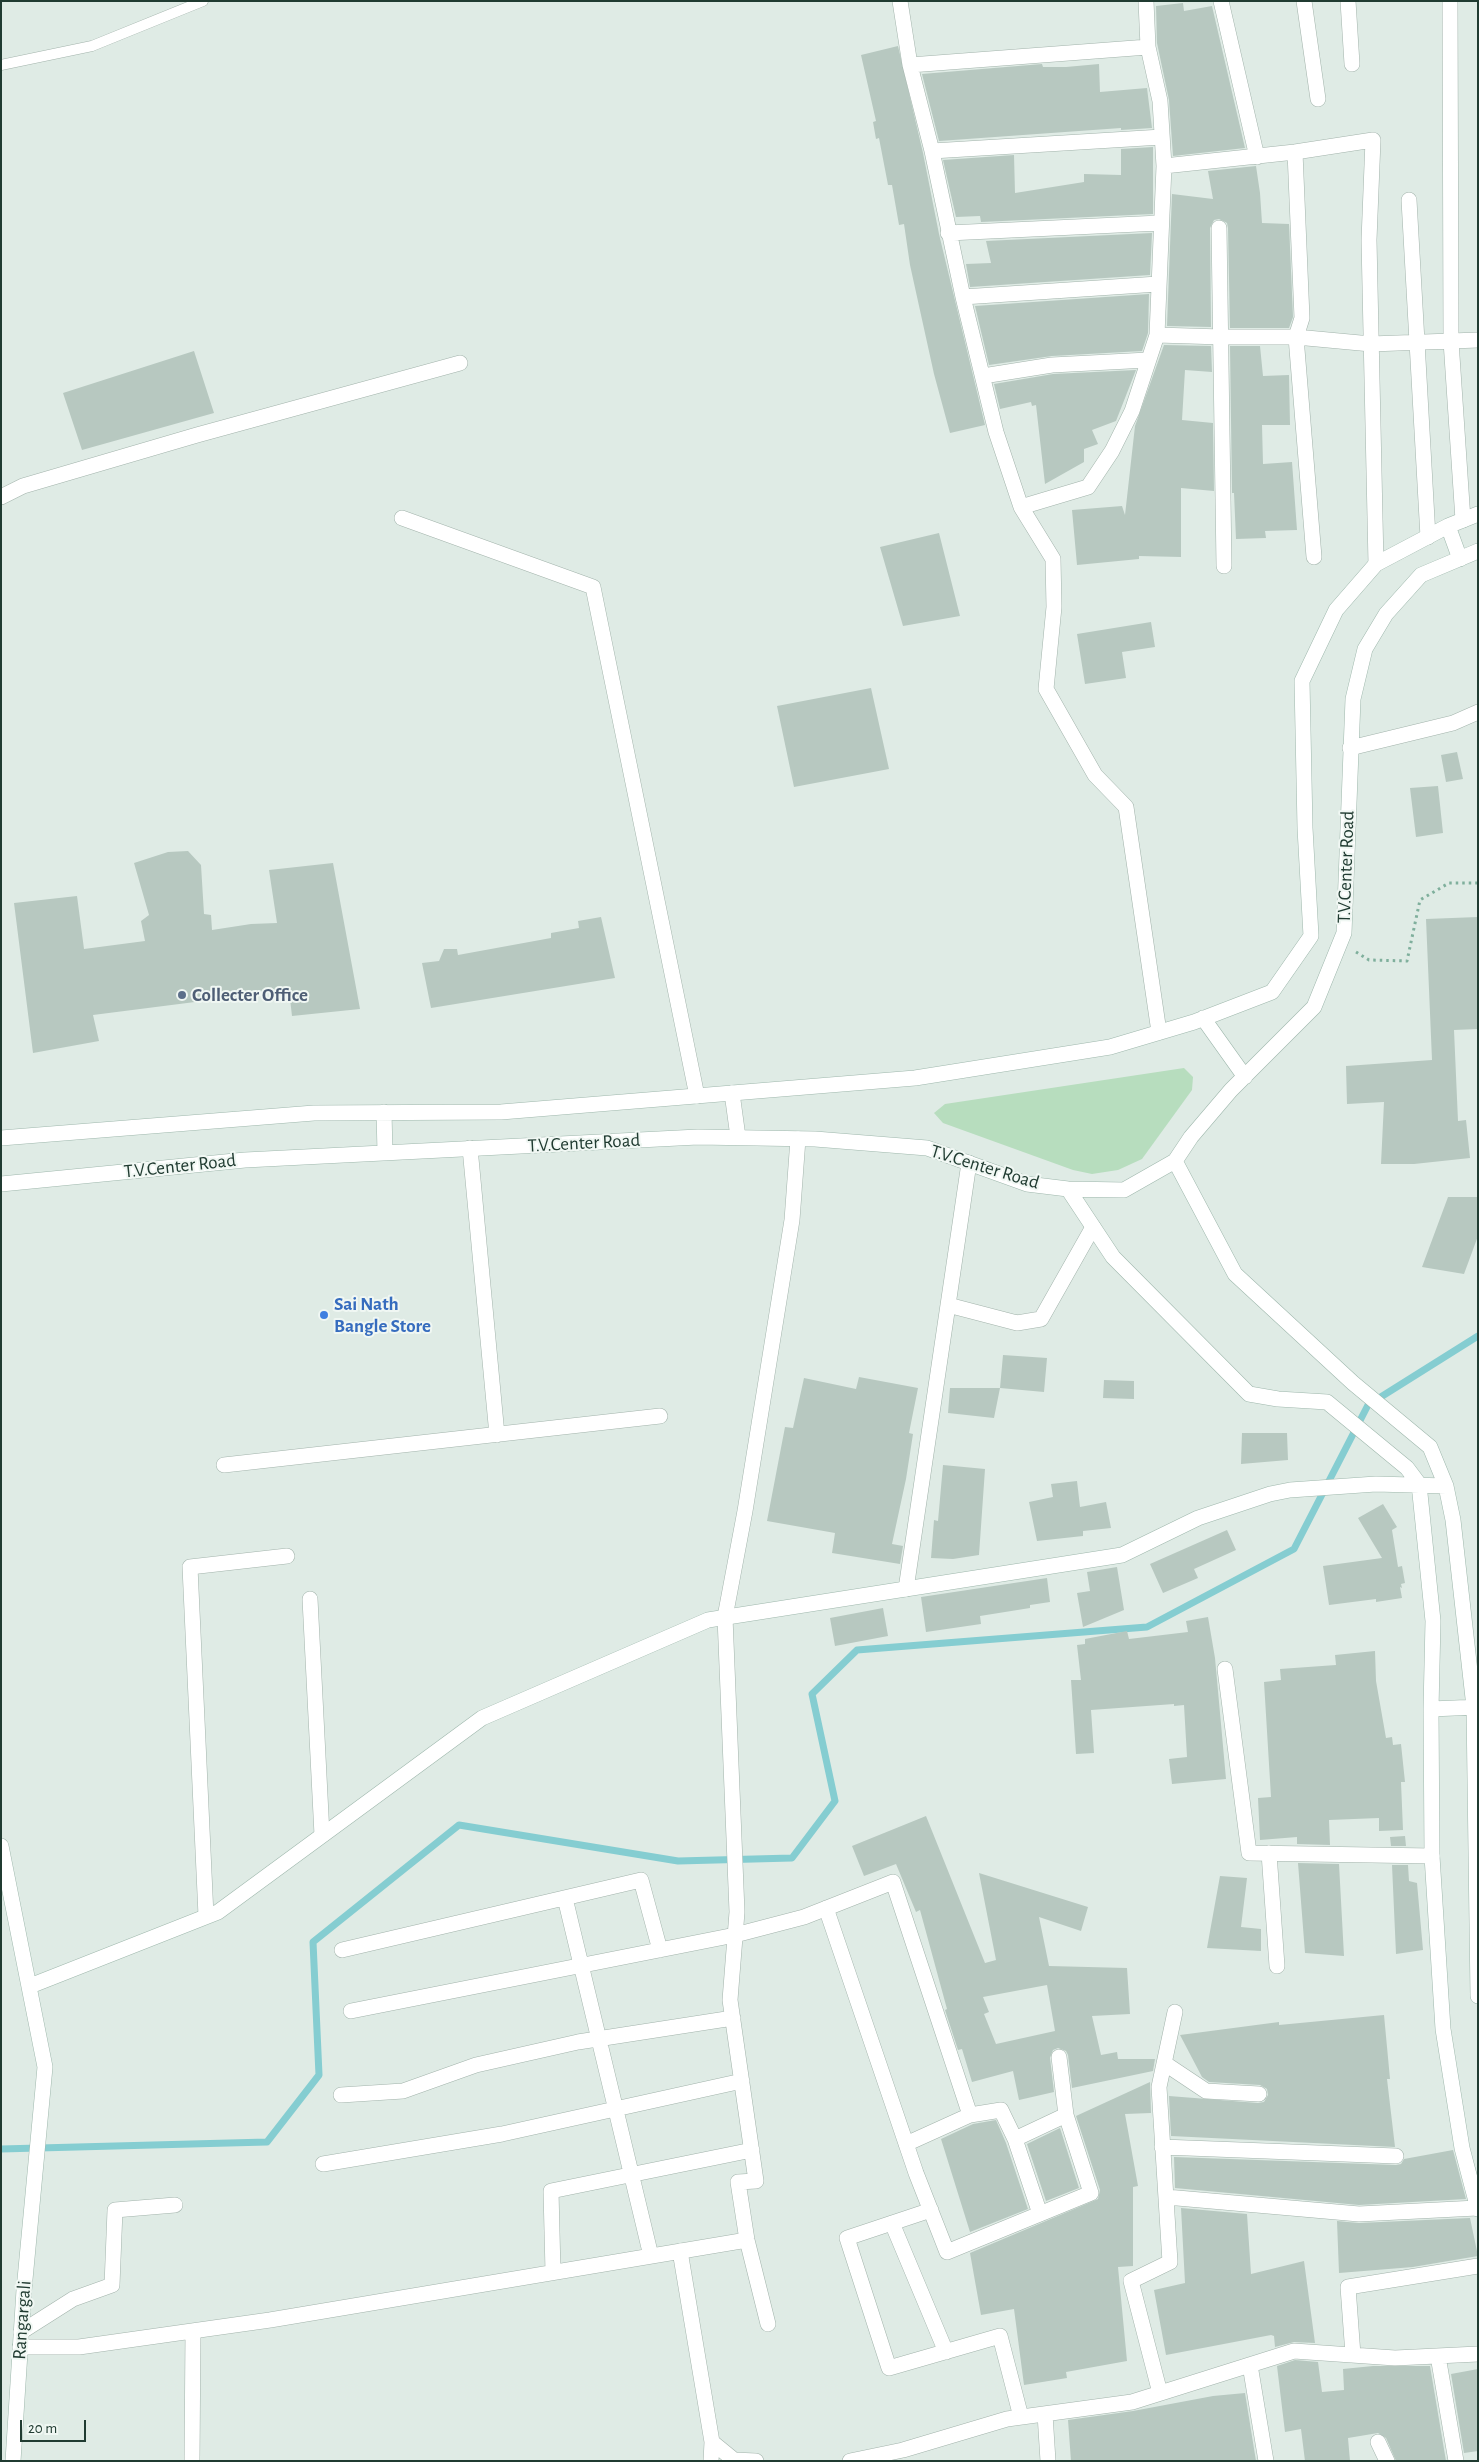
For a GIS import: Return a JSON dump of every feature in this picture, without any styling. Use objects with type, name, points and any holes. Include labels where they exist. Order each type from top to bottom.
[{"type":"street","points":[[900,1],[910,64],[932,151],[948,233],[996,432],[1021,507],[1053,559],[1054,607],[1046,689],[1095,776],[1126,807],[1159,1032]]},
{"type":"street","points":[[1021,507],[1088,487],[1112,452],[1132,411],[1156,334],[1164,166],[1160,101],[1148,47],[1146,1]]},
{"type":"street","points":[[1221,1],[1257,157]]},
{"type":"street","points":[[1304,1],[1318,99]]},
{"type":"street","points":[[1348,1],[1352,64]]},
{"type":"street","points":[[1450,1],[1451,341],[1463,520]]},
{"type":"street","points":[[910,64],[1148,47]]},
{"type":"street","points":[[932,151],[1162,137]]},
{"type":"street","points":[[1164,166],[1257,157],[1373,140],[1369,240],[1376,564]]},
{"type":"street","points":[[1295,152],[1302,318],[1296,337],[1314,557]]},
{"type":"street","points":[[1409,200],[1428,537]]},
{"type":"street","points":[[948,233],[1160,223]]},
{"type":"street","points":[[1219,228],[1224,566]]},
{"type":"street","points":[[963,297],[1158,284]]},
{"type":"street","points":[[1156,334],[1222,337],[1296,337],[1371,344],[1478,340]]},
{"type":"street","points":[[982,376],[1052,365],[1148,360]]},
{"type":"street","points":[[1,497],[23,486],[197,435],[460,363]]},
{"type":"street","name":"T.V.Center Road","points":[[1,1138],[314,1113],[501,1112],[915,1078],[1110,1047],[1202,1018],[1272,992],[1311,936],[1305,828],[1302,681],[1336,610],[1376,564],[1448,526],[1478,514]]},
{"type":"street","points":[[402,518],[593,588],[697,1096]]},
{"type":"street","points":[[1448,526],[1460,559]]},
{"type":"street","name":"T.V.Center Road","points":[[1,1184],[245,1160],[698,1137],[798,1139],[927,1148],[1027,1184],[1068,1190],[1124,1190],[1175,1161],[1191,1137],[1245,1076],[1314,1007],[1344,933],[1353,699],[1365,649],[1386,614],[1421,575],[1478,551]]},
{"type":"street","points":[[1350,748],[1453,723],[1478,712]]},
{"type":"street","points":[[1202,1018],[1245,1076]]},
{"type":"street","points":[[732,1093],[738,1138]]},
{"type":"street","points":[[384,1112],[385,1153]]},
{"type":"street","points":[[768,2324],[747,2240],[738,2182],[756,2181],[730,2000],[737,1912],[733,1851],[725,1618],[745,1511],[792,1220],[798,1139]]},
{"type":"street","points":[[470,1148],[497,1435]]},
{"type":"street","points":[[1175,1161],[1235,1274],[1353,1383],[1430,1447],[1446,1486],[1453,1520],[1476,1707],[1478,1996]]},
{"type":"street","points":[[906,1589],[969,1163]]},
{"type":"street","points":[[1068,1190],[1113,1257],[1249,1394],[1278,1399],[1327,1402],[1407,1468],[1419,1484],[1433,1621],[1431,1709],[1432,1856],[1443,2029],[1462,2148],[1478,2208],[1359,2214],[1166,2197]]},
{"type":"street","points":[[948,1305],[1017,1323],[1041,1319],[1093,1226]]},
{"type":"street","points":[[224,1465],[660,1416]]},
{"type":"street","points":[[30,1986],[218,1912],[482,1718],[708,1620],[1122,1555],[1198,1518],[1270,1494],[1290,1490],[1376,1484],[1446,1486]]},
{"type":"street","points":[[206,1916],[190,1568],[287,1556]]},
{"type":"street","points":[[310,1599],[322,1835]]},
{"type":"street","points":[[1225,1668],[1249,1853],[1432,1856]]},
{"type":"street","points":[[1431,1709],[1476,1707]]},
{"type":"street","name":"Rangargali","points":[[1,1846],[45,2067],[21,2340],[13,2461]]},
{"type":"street","points":[[1269,1853],[1277,1966]]},
{"type":"street","points":[[342,1950],[641,1880],[660,1950]]},
{"type":"street","points":[[351,2011],[736,1935],[804,1917],[893,1882],[970,2115]]},
{"type":"street","points":[[565,1898],[651,2256]]},
{"type":"street","points":[[826,1908],[906,2144],[947,2252],[1091,2193],[1066,2115],[1059,2057]]},
{"type":"street","points":[[1160,2393],[1131,2281],[1170,2262],[1159,2087],[1176,2012]]},
{"type":"street","points":[[341,2095],[403,2091],[476,2065],[599,2039],[733,2018]]},
{"type":"street","points":[[1164,2063],[1206,2091],[1259,2094]]},
{"type":"street","points":[[323,2164],[502,2134],[742,2081]]},
{"type":"street","points":[[906,2144],[970,2115],[1001,2110],[1015,2139],[1040,2214]]},
{"type":"street","points":[[1015,2139],[1066,2115]]},
{"type":"street","points":[[1162,2146],[1396,2156]]},
{"type":"street","points":[[553,2272],[551,2191],[752,2150]]},
{"type":"street","points":[[21,2340],[73,2299],[112,2285],[115,2210],[174,2205]]},
{"type":"street","points":[[931,2210],[847,2238],[889,2368],[1000,2336],[1021,2417]]},
{"type":"street","points":[[892,2223],[946,2352]]},
{"type":"street","points":[[21,2340],[79,2347],[193,2331],[747,2240]]},
{"type":"street","points":[[680,2251],[712,2442],[711,2461]]},
{"type":"street","points":[[1354,2355],[1348,2288],[1478,2266]]},
{"type":"street","points":[[192,2461],[193,2331]]},
{"type":"street","points":[[850,2461],[903,2450],[1007,2419],[1132,2402],[1294,2351],[1395,2358],[1478,2354]]},
{"type":"street","points":[[1438,2356],[1456,2461]]},
{"type":"street","points":[[1250,2365],[1266,2461]]},
{"type":"street","points":[[1045,2414],[1048,2461]]},
{"type":"street","points":[[712,2442],[734,2460],[756,2461]]},
{"type":"street","points":[[1378,2442],[1387,2461]]},
{"type":"lane","points":[[1,65],[92,46],[203,1]]},
{"type":"path","points":[[1340,943],[1369,960],[1407,961],[1420,900],[1448,883],[1478,883]]},
{"type":"green space","points":[[1184,1068],[1193,1077],[1192,1090],[1142,1159],[1118,1170],[1092,1174],[1073,1170],[943,1123],[934,1113],[945,1104]]},
{"type":"building","points":[[1183,3],[1184,11],[1212,6],[1245,148],[1173,156],[1169,100],[1157,43],[1156,6]]},
{"type":"building","points":[[898,46],[923,153],[939,234],[985,425],[950,433],[934,374],[910,265],[904,224],[899,225],[892,185],[888,185],[879,138],[876,139],[873,122],[876,121],[861,55]]},
{"type":"building","points":[[1042,64],[1043,67],[1066,67],[1099,64],[1100,92],[1147,88],[1152,128],[1121,130],[1121,128],[939,141],[922,74]]},
{"type":"building","points":[[1153,147],[1153,214],[981,222],[980,216],[956,217],[943,160],[1014,155],[1015,193],[1084,182],[1084,174],[1121,175],[1121,149]]},
{"type":"building","points":[[1256,166],[1262,223],[1289,224],[1293,317],[1289,328],[1230,328],[1228,228],[1227,223],[1219,219],[1214,220],[1210,228],[1211,327],[1167,326],[1172,194],[1213,199],[1208,171]]},
{"type":"building","points":[[1152,233],[1150,275],[970,287],[966,264],[991,263],[986,241]]},
{"type":"building","points":[[1149,294],[1148,333],[1142,351],[1052,356],[989,365],[975,306]]},
{"type":"building","points":[[1164,345],[1211,346],[1212,372],[1185,370],[1182,420],[1213,423],[1214,491],[1181,488],[1181,557],[1139,556],[1139,559],[1077,565],[1072,510],[1122,506],[1125,515],[1135,426]]},
{"type":"building","points":[[1230,346],[1260,346],[1263,376],[1289,375],[1290,425],[1262,425],[1263,464],[1292,462],[1297,530],[1265,531],[1266,538],[1236,539],[1234,493],[1232,493]]},
{"type":"building","points":[[194,351],[214,413],[82,450],[63,393]]},
{"type":"building","points":[[1136,370],[1116,421],[1092,430],[1098,444],[1084,449],[1084,462],[1045,484],[1036,405],[1032,406],[1031,402],[1000,409],[994,384],[1053,374]]},
{"type":"building","points":[[939,533],[960,616],[903,626],[880,547]]},
{"type":"building","points":[[1151,622],[1155,647],[1122,652],[1126,678],[1085,684],[1077,634]]},
{"type":"building","points":[[871,688],[889,769],[794,787],[777,706]]},
{"type":"building","points":[[1457,752],[1463,779],[1446,782],[1441,755]]},
{"type":"building","points":[[1438,786],[1443,833],[1416,837],[1410,788]]},
{"type":"building","points":[[188,851],[201,865],[204,914],[211,915],[212,930],[251,924],[277,923],[269,870],[333,863],[360,1009],[292,1016],[289,990],[93,1015],[99,1041],[33,1053],[14,903],[77,896],[84,949],[145,941],[141,921],[149,915],[134,863],[168,852]]},
{"type":"building","points":[[601,917],[615,978],[431,1008],[422,963],[439,961],[444,949],[457,949],[458,955],[551,938],[551,933],[579,928],[578,921]]},
{"type":"building","points":[[1478,917],[1478,1029],[1454,1030],[1458,1121],[1466,1120],[1470,1158],[1414,1164],[1381,1164],[1384,1102],[1347,1104],[1346,1066],[1432,1060],[1426,919]]},
{"type":"building","points":[[1448,1197],[1478,1197],[1478,1236],[1464,1274],[1422,1267]]},
{"type":"building","points":[[1003,1355],[1047,1358],[1044,1392],[1000,1388]]},
{"type":"building","points":[[859,1377],[918,1388],[909,1433],[913,1434],[906,1479],[892,1544],[903,1546],[900,1564],[832,1553],[835,1533],[767,1521],[785,1427],[793,1428],[804,1378],[856,1389]]},
{"type":"building","points":[[1104,1380],[1134,1381],[1134,1399],[1103,1398]]},
{"type":"building","points":[[950,1388],[1000,1388],[994,1418],[948,1413]]},
{"type":"building","points":[[1242,1433],[1287,1433],[1288,1460],[1241,1464]]},
{"type":"building","points":[[943,1465],[985,1469],[979,1555],[953,1559],[931,1558],[934,1520],[938,1521]]},
{"type":"building","points":[[1077,1481],[1080,1507],[1106,1502],[1111,1528],[1083,1531],[1083,1536],[1037,1541],[1029,1502],[1053,1497],[1051,1484]]},
{"type":"building","points":[[1383,1504],[1397,1527],[1392,1530],[1398,1567],[1402,1566],[1405,1583],[1401,1584],[1402,1588],[1400,1587],[1402,1598],[1329,1605],[1323,1566],[1382,1558],[1358,1518]]},
{"type":"building","points":[[1227,1530],[1236,1550],[1194,1569],[1198,1578],[1163,1593],[1150,1564]]},
{"type":"building","points":[[1117,1567],[1124,1610],[1083,1627],[1077,1593],[1090,1591],[1087,1572]]},
{"type":"building","points":[[1047,1578],[1050,1602],[1030,1605],[1030,1608],[980,1616],[981,1624],[926,1632],[921,1597]]},
{"type":"building","points":[[883,1608],[888,1636],[835,1646],[830,1618]]},
{"type":"building","points":[[1208,1617],[1215,1658],[1226,1779],[1172,1784],[1169,1759],[1187,1757],[1184,1705],[1174,1706],[1174,1704],[1091,1710],[1094,1753],[1076,1754],[1071,1680],[1081,1680],[1077,1645],[1085,1644],[1085,1639],[1127,1631],[1129,1639],[1188,1632],[1186,1621]]},
{"type":"building","points":[[1375,1651],[1376,1681],[1386,1738],[1392,1737],[1393,1745],[1401,1744],[1405,1782],[1401,1782],[1403,1830],[1379,1831],[1379,1818],[1329,1820],[1330,1845],[1297,1844],[1297,1837],[1260,1840],[1258,1798],[1271,1797],[1264,1682],[1281,1680],[1280,1669],[1336,1665],[1335,1655]]},
{"type":"building","points":[[926,1816],[985,1963],[996,1960],[979,1873],[1088,1907],[1081,1931],[1039,1917],[1049,1966],[1127,1968],[1130,2014],[1092,2016],[1101,2055],[1117,2052],[1118,2059],[1155,2059],[1153,2071],[1072,2088],[1068,2055],[1066,2051],[1058,2048],[1053,2050],[1050,2058],[1054,2092],[1019,2100],[1013,2071],[972,2082],[962,2049],[958,2050],[945,2010],[947,2009],[920,1910],[916,1912],[896,1864],[864,1876],[852,1846]],"holes":[[[1047,1985],[1055,2031],[996,2044],[984,2014],[989,2012],[983,1997]]]},
{"type":"building","points":[[1405,1836],[1406,1846],[1391,1846],[1390,1837]]},
{"type":"building","points":[[1298,1863],[1339,1864],[1344,1956],[1305,1953]]},
{"type":"building","points":[[1392,1865],[1408,1865],[1409,1881],[1417,1883],[1423,1950],[1396,1954]]},
{"type":"building","points":[[1220,1876],[1247,1878],[1241,1927],[1261,1929],[1261,1951],[1207,1948]]},
{"type":"building","points":[[1384,2015],[1390,2079],[1387,2079],[1395,2147],[1171,2136],[1169,2096],[1258,2103],[1264,2102],[1268,2095],[1267,2089],[1260,2085],[1209,2082],[1202,2077],[1180,2035],[1279,2022],[1279,2025]]},
{"type":"building","points":[[1150,2082],[1151,2113],[1125,2114],[1138,2186],[1133,2187],[1133,2266],[1118,2267],[1127,2361],[1066,2372],[1067,2378],[1024,2385],[1014,2309],[981,2315],[970,2253],[1098,2199],[1100,2190],[1076,2116]]},
{"type":"building","points":[[996,2120],[1006,2143],[1028,2209],[970,2232],[941,2139],[973,2124]]},
{"type":"building","points":[[1060,2128],[1079,2188],[1046,2201],[1027,2144]]},
{"type":"building","points":[[1453,2150],[1466,2199],[1359,2205],[1175,2188],[1174,2157],[1396,2165],[1401,2164],[1404,2159]]},
{"type":"building","points":[[1181,2208],[1247,2214],[1251,2274],[1304,2261],[1315,2343],[1294,2342],[1275,2347],[1274,2336],[1271,2335],[1166,2355],[1154,2290],[1185,2283]]},
{"type":"building","points":[[1470,2218],[1478,2256],[1413,2267],[1339,2273],[1337,2221],[1359,2223]]},
{"type":"building","points":[[1295,2360],[1318,2362],[1322,2392],[1344,2390],[1343,2369],[1373,2366],[1430,2366],[1446,2461],[1396,2461],[1386,2438],[1378,2433],[1348,2438],[1350,2461],[1305,2461],[1301,2429],[1285,2432],[1277,2366]]},
{"type":"building","points":[[1478,2369],[1478,2451],[1464,2453],[1451,2374]]},
{"type":"building","points":[[1245,2393],[1256,2461],[1071,2461],[1068,2420],[1133,2411],[1213,2396]]},
{"type":"waterway","points":[[1,2149],[267,2142],[319,2075],[313,1942],[459,1825],[678,1861],[792,1858],[835,1801],[812,1694],[857,1650],[1147,1627],[1294,1549],[1368,1405],[1478,1336]]},
{"type":"place","name":"Collecter Office","points":[[182,995]]},
{"type":"place","name":"Sai Nath Bangle Store","points":[[324,1315]]}]
